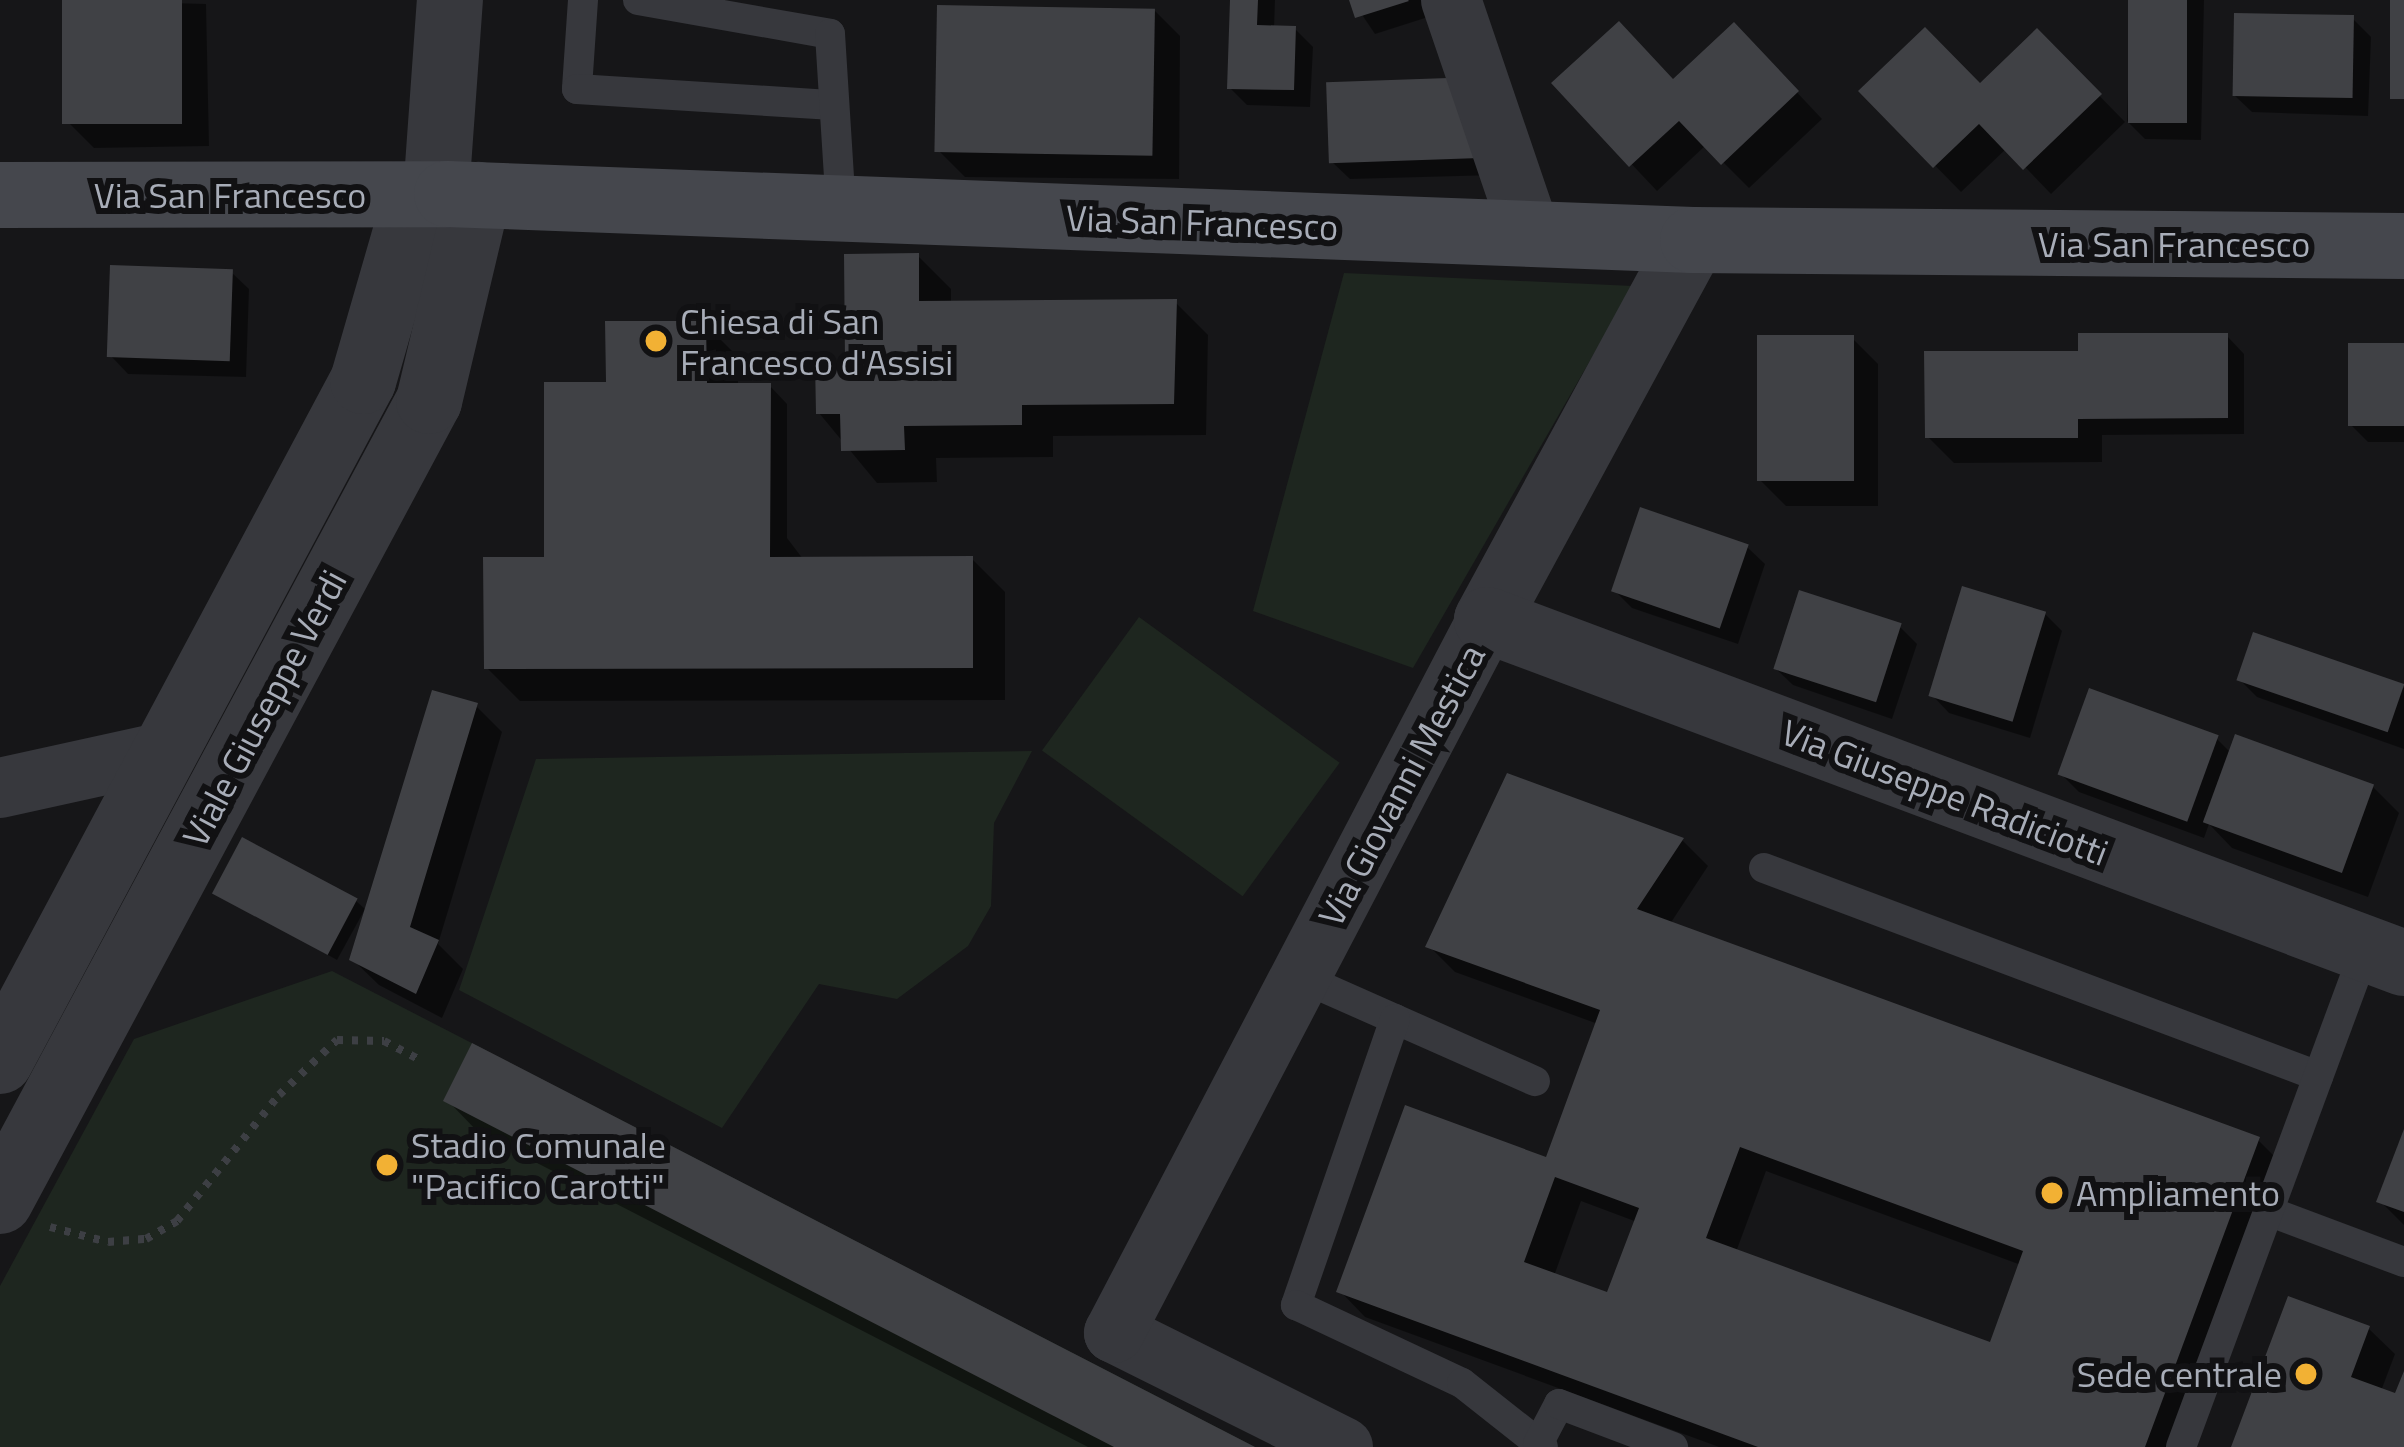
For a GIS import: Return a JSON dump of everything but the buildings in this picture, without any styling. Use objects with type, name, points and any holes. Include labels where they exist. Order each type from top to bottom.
[{"type":"main road","name":"Via San Francesco","points":[[0,195],[444,195],[1693,240],[2404,246]]},
{"type":"street","name":"Viale Giuseppe Verdi","points":[[21,1212],[428,401],[444,195],[450,0]]},
{"type":"street","points":[[1450,0],[1531,235]]},
{"type":"street","name":"Viale Giuseppe Verdi","points":[[0,1061],[363,381],[444,195]]},
{"type":"street","name":"Via Giovanni Mestica","points":[[1343,1447],[1114,1333],[1487,620],[1693,240]]},
{"type":"street","name":"Via Giuseppe Radiciotti","points":[[1487,620],[2384,956]]},
{"type":"street","points":[[0,788],[168,751]]},
{"type":"lane","points":[[583,0],[577,89],[834,105]]},
{"type":"lane","points":[[638,0],[830,34],[841,208]]},
{"type":"lane","points":[[1764,868],[2318,1076]]},
{"type":"lane","points":[[2181,1447],[2318,1076],[2384,956]]},
{"type":"lane","points":[[1300,977],[1534,1081]]},
{"type":"lane","points":[[1395,1019],[1296,1305],[1462,1383],[1541,1446],[1559,1404],[1673,1447]]},
{"type":"lane","points":[[2268,1210],[2404,1262]]},
{"type":"path","points":[[21,1212],[108,1242],[146,1239],[177,1221],[279,1095],[338,1040],[384,1041],[422,1061]]},
{"type":"shaded area","points":[[1344,273],[1633,286],[1413,668],[1253,611]]},
{"type":"shaded area","points":[[1139,617],[1340,763],[1243,896],[1042,750]]},
{"type":"shaded area","points":[[1032,751],[994,823],[991,906],[968,946],[897,999],[819,984],[722,1128],[459,990],[536,759]]},
{"type":"shaded area","name":"Stadio Comunale \"Pacifico Carotti\"","points":[[332,971],[1255,1447],[0,1447],[0,1286],[134,1039]]},
{"type":"place","name":"Chiesa di San Francesco d'Assisi","points":[[656,341]]},
{"type":"place","name":"Stadio Comunale \"Pacifico Carotti\"","points":[[387,1165]]},
{"type":"place","name":"Ampliamento","points":[[2052,1193]]},
{"type":"place","name":"Sede centrale","points":[[2306,1374]]}]
